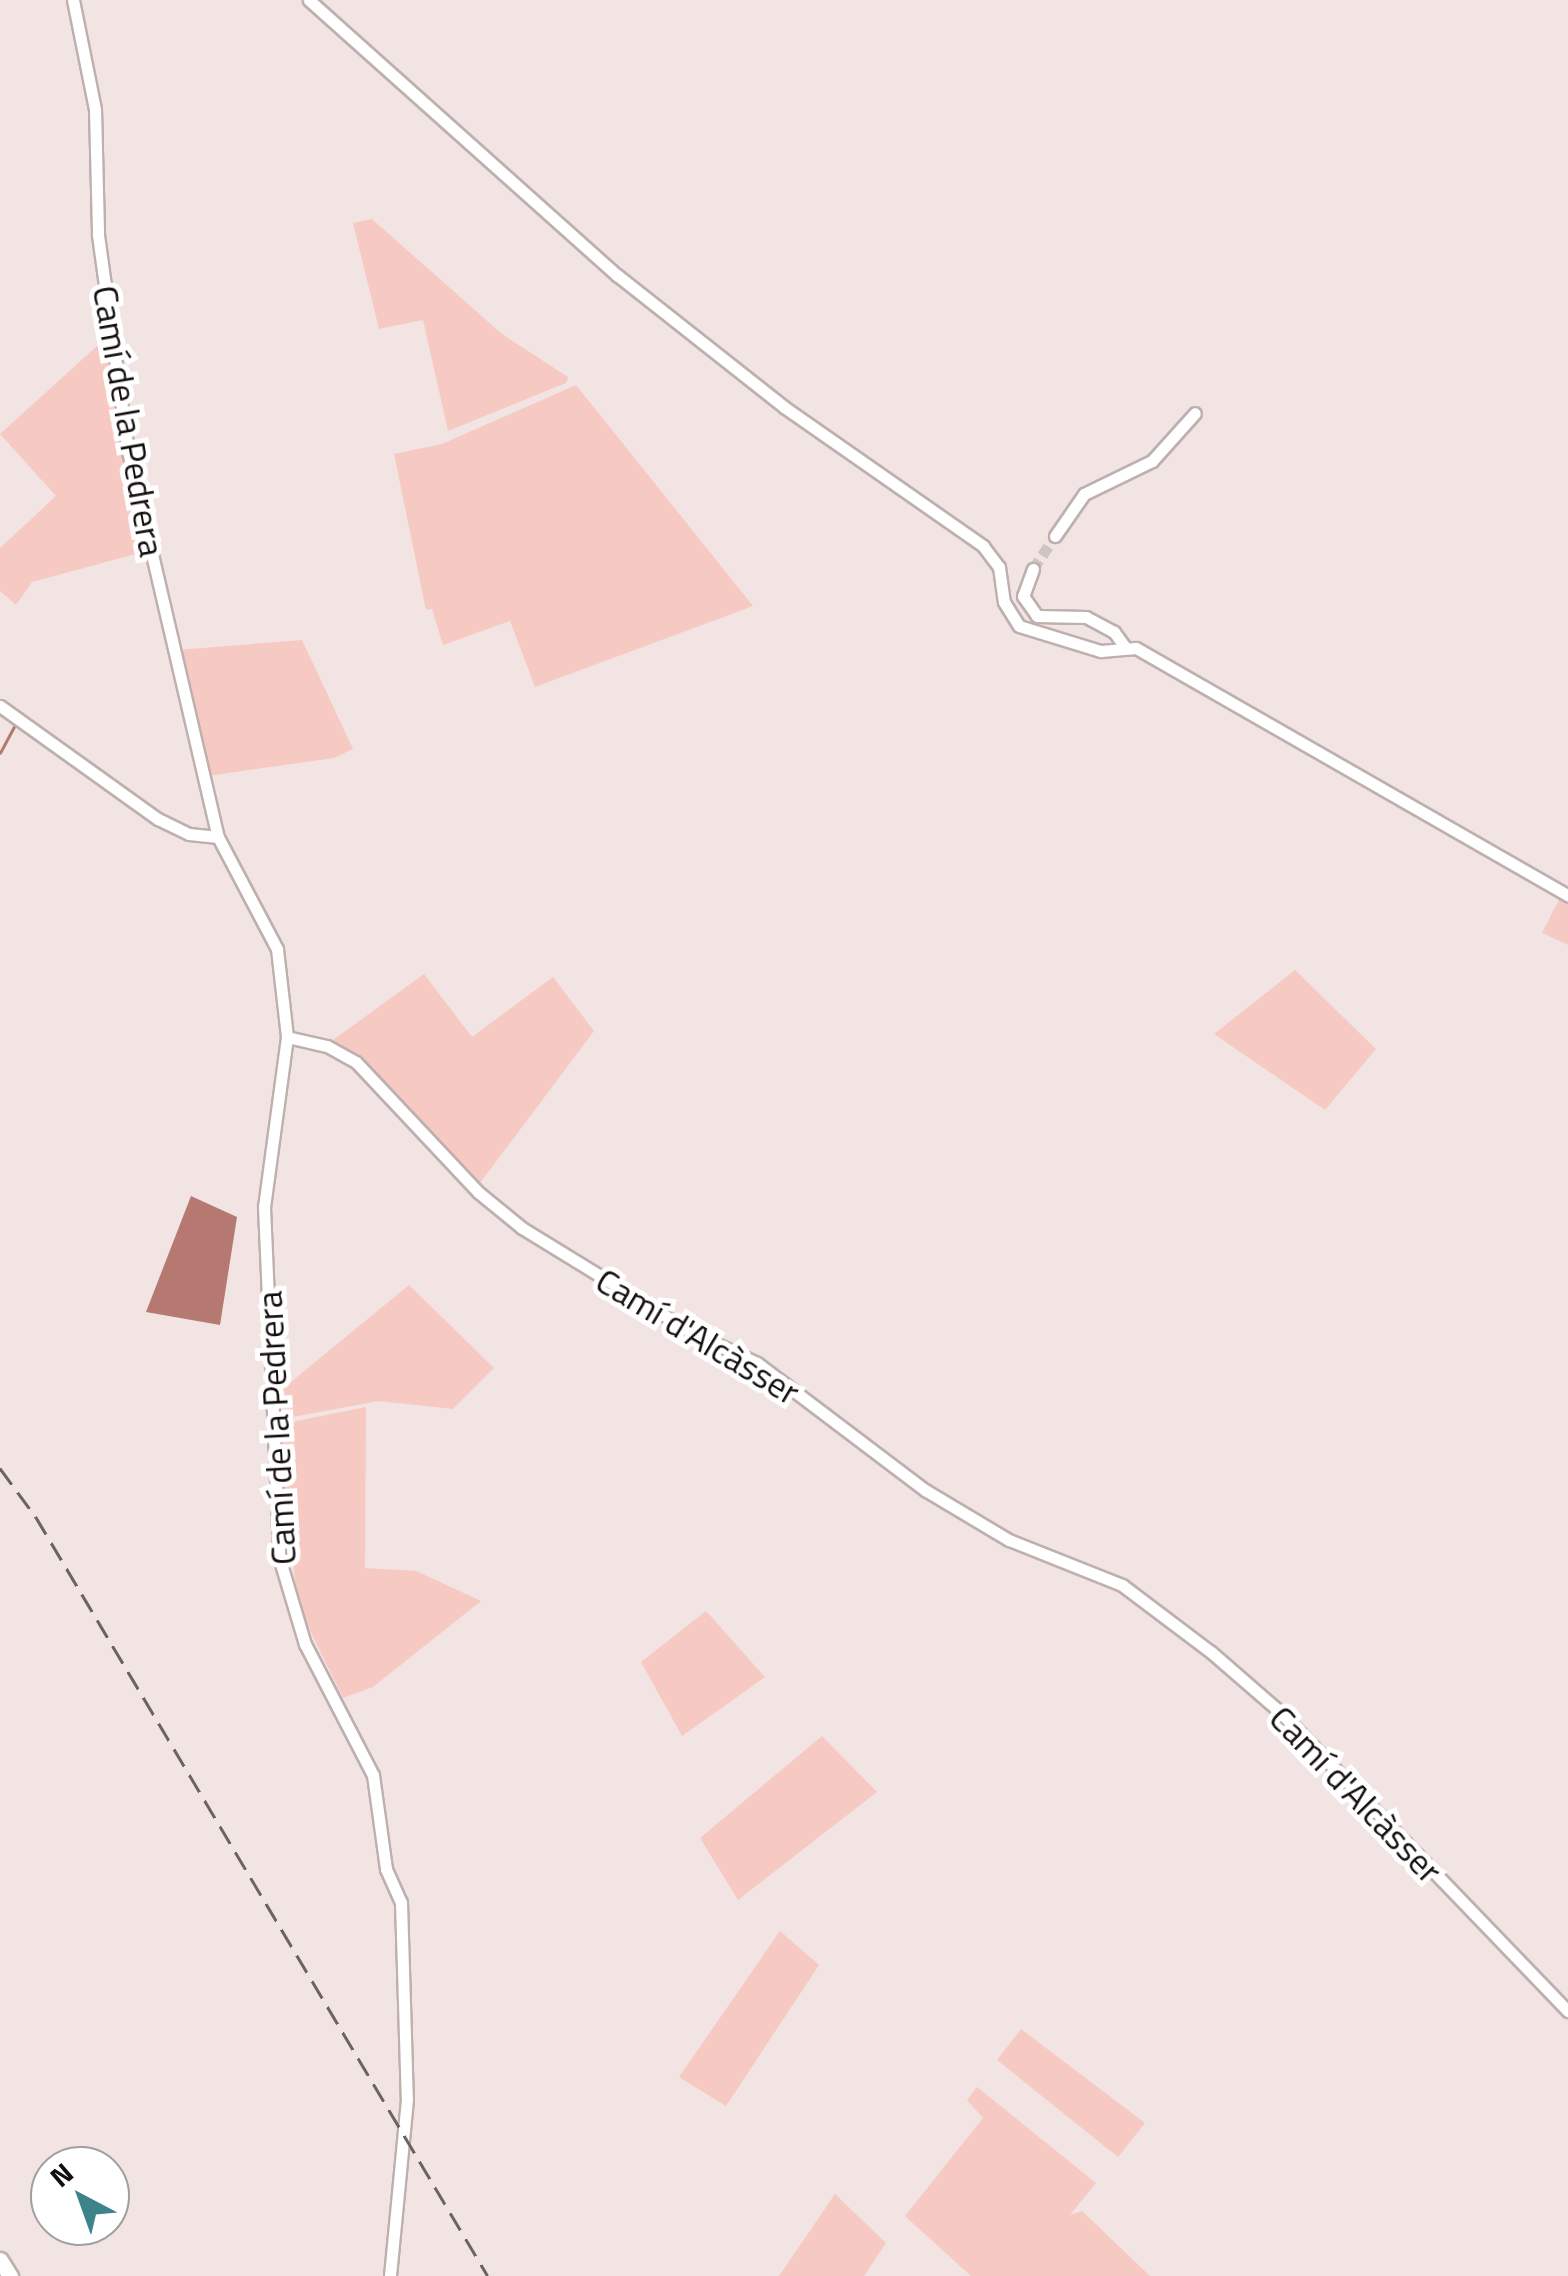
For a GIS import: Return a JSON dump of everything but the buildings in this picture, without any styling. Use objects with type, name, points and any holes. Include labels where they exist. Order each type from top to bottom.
[{"type":"street","name":"Camí de la Pedrera","points":[[73,0],[95,109],[98,235],[128,451],[218,837]]},
{"type":"street","points":[[309,0],[617,275],[823,436],[983,546],[998,567],[1004,602],[1019,626],[1090,649],[1125,647]]},
{"type":"street","points":[[1054,536],[1084,494],[1152,461],[1195,413]]},
{"type":"street","points":[[1032,568],[1024,596],[1037,616],[1086,617],[1114,632],[1125,647],[1568,894]]},
{"type":"street","points":[[0,706],[158,819],[190,834],[218,837],[276,949],[286,1037]]},
{"type":"street","name":"Camí de la Pedrera","points":[[286,1037],[264,1207],[279,1557],[305,1644],[372,1775],[386,1869],[401,1902],[406,2099],[390,2276]]},
{"type":"street","name":"Camí d'Alcàsser","points":[[286,1037],[327,1046],[356,1062],[478,1192],[522,1228],[692,1332],[757,1363],[902,1475],[997,1533],[1130,1590],[1280,1712],[1568,2011]]},
{"type":"street","points":[[0,2260],[10,2276]]},
{"type":"shaded area","points":[[372,219],[502,334],[568,377],[566,383],[448,431],[423,320],[379,329],[353,223]]},
{"type":"shaded area","points":[[107,337],[143,552],[32,582],[16,605],[0,591],[0,548],[56,496],[0,434]]},
{"type":"shaded area","points":[[576,385],[753,606],[535,687],[510,621],[443,645],[432,609],[426,610],[394,454],[442,444]]},
{"type":"shaded area","points":[[302,640],[353,749],[334,758],[207,776],[178,650]]},
{"type":"shaded area","points":[[1561,896],[1568,900],[1568,945],[1542,933]]},
{"type":"shaded area","points":[[1295,970],[1376,1049],[1325,1110],[1214,1034]]},
{"type":"shaded area","points":[[424,974],[472,1037],[553,977],[594,1031],[480,1183],[377,1076],[333,1040]]},
{"type":"shaded area","points":[[191,1196],[237,1217],[220,1325],[146,1312]]},
{"type":"shaded area","points":[[409,1285],[494,1368],[453,1409],[379,1401],[276,1420],[275,1395]]},
{"type":"shaded area","points":[[366,1407],[365,1568],[416,1571],[481,1601],[373,1687],[343,1698],[298,1606],[277,1425]]},
{"type":"shaded area","points":[[706,1611],[765,1677],[682,1736],[641,1662]]},
{"type":"shaded area","points":[[822,1736],[877,1792],[738,1900],[700,1838]]},
{"type":"shaded area","points":[[780,1931],[819,1965],[726,2106],[679,2077]]},
{"type":"shaded area","points":[[1021,2029],[1145,2123],[1118,2157],[997,2060]]},
{"type":"shaded area","points":[[977,2087],[1096,2183],[1070,2215],[1082,2211],[1150,2276],[971,2276],[905,2216],[983,2118],[967,2100]]},
{"type":"shaded area","points":[[835,2194],[886,2243],[864,2276],[779,2276]]},
{"type":"waterway","points":[[0,753],[15,725]]},
{"type":"tunnel","points":[[1033,569],[1055,536]]},
{"type":"railway","points":[[0,1468],[36,1517],[488,2276]]}]
